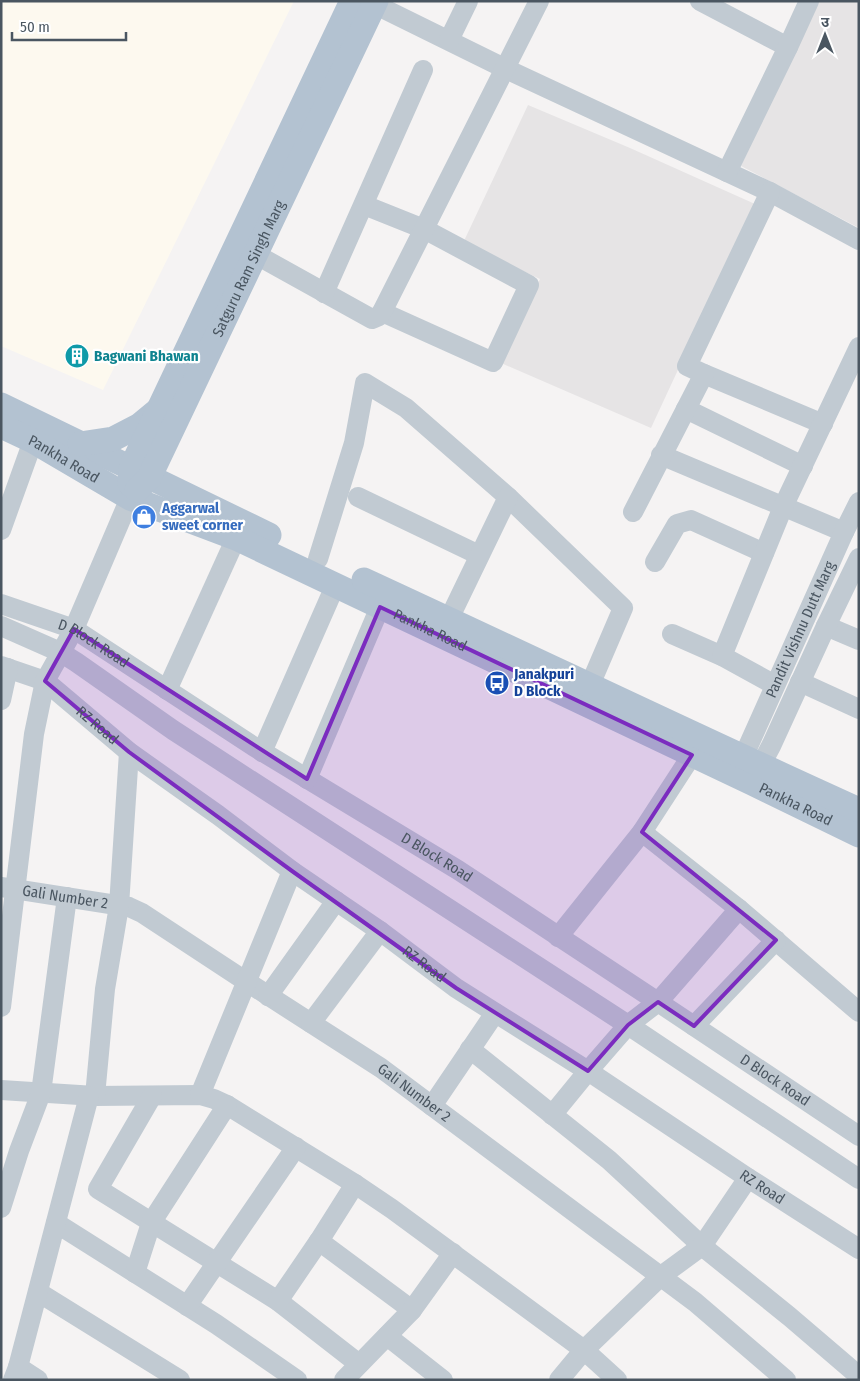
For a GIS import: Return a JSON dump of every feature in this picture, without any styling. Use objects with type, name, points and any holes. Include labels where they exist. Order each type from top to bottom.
[{"type":"main road","name":"Satguru Ram Singh Marg","points":[[140,473],[168,438],[255,254],[367,2]]},
{"type":"main road","name":"Satguru Ram Singh Marg","points":[[130,498],[140,473],[159,410],[367,2]]},
{"type":"main road","name":"Pankha Road","points":[[1,406],[318,559],[590,685],[747,770],[859,835]]},
{"type":"main road","points":[[80,444],[113,438],[140,425],[159,410]]},
{"type":"main road","name":"Pankha Road","points":[[1,426],[33,441],[130,498],[236,538],[692,754],[747,770],[859,810]]},
{"type":"main road","points":[[168,438],[167,472],[178,492]]},
{"type":"street","points":[[449,40],[468,1]]},
{"type":"street","points":[[255,254],[372,319],[379,316],[540,1]]},
{"type":"street","points":[[700,1],[788,47]]},
{"type":"street","points":[[727,172],[809,1]]},
{"type":"street","points":[[367,2],[770,192],[859,240]]},
{"type":"street","points":[[324,293],[423,70]]},
{"type":"street","points":[[770,192],[687,366],[823,424]]},
{"type":"street","points":[[364,205],[424,229],[529,285],[493,362],[382,312]]},
{"type":"street","points":[[722,656],[783,507],[859,348]]},
{"type":"street","points":[[633,512],[704,374]]},
{"type":"street","points":[[318,559],[354,443],[366,382],[406,408],[508,497],[623,608],[590,685]]},
{"type":"street","points":[[686,408],[803,466]]},
{"type":"street","points":[[1,530],[33,441]]},
{"type":"street","points":[[661,455],[844,532]]},
{"type":"street","points":[[358,497],[480,555]]},
{"type":"street","points":[[448,619],[508,497]]},
{"type":"street","points":[[1,1006],[8,888],[45,680],[74,629],[130,498]]},
{"type":"street","name":"Pandit Vishnu Dutt Marg","points":[[747,770],[776,685],[859,502]]},
{"type":"street","points":[[655,562],[677,524],[691,520],[764,553]]},
{"type":"street","points":[[167,690],[236,538]]},
{"type":"street","name":"Pandit Vishnu Dutt Marg","points":[[747,770],[771,746],[859,558]]},
{"type":"street","points":[[262,752],[334,586]]},
{"type":"street","name":"D Block Road","points":[[1,604],[74,629],[262,752],[458,870],[859,1136]]},
{"type":"street","points":[[307,779],[380,607]]},
{"type":"street","points":[[1,626],[60,652],[182,735],[628,1025],[859,1179]]},
{"type":"street","points":[[826,626],[859,640]]},
{"type":"street","points":[[672,634],[722,656],[776,685]]},
{"type":"street","points":[[1,700],[5,667]]},
{"type":"street","name":"RZ Road","points":[[5,667],[45,680],[128,752],[218,815],[292,871],[380,931],[456,988],[859,1249]]},
{"type":"street","points":[[800,682],[859,709]]},
{"type":"street","points":[[38,1380],[15,1374],[92,1096],[105,989],[119,906],[128,752]]},
{"type":"street","points":[[558,937],[642,832],[692,754]]},
{"type":"street","points":[[642,832],[739,909],[859,1012]]},
{"type":"street","points":[[200,1095],[292,871]]},
{"type":"street","name":"Gali Number 2","points":[[8,888],[129,907],[142,913],[381,1068],[695,1302],[786,1380]]},
{"type":"street","points":[[1,1208],[41,1093],[67,897]]},
{"type":"street","points":[[268,996],[336,901]]},
{"type":"street","points":[[552,1115],[628,1025],[658,1002],[739,909]]},
{"type":"street","points":[[311,1023],[380,931]]},
{"type":"street","points":[[694,1026],[776,940]]},
{"type":"street","points":[[432,1106],[495,1013]]},
{"type":"street","points":[[470,1049],[609,1160],[702,1246],[859,1376]]},
{"type":"street","points":[[1,1090],[92,1096],[200,1095],[227,1105],[355,1184],[453,1253],[584,1350],[617,1380]]},
{"type":"street","points":[[152,1096],[98,1189],[278,1301],[359,1364]]},
{"type":"street","points":[[135,1273],[151,1223],[227,1105]]},
{"type":"street","points":[[187,1306],[296,1147]]},
{"type":"street","points":[[559,1380],[584,1350],[661,1276],[702,1246],[748,1178]]},
{"type":"street","points":[[278,1301],[355,1184]]},
{"type":"street","points":[[56,1223],[224,1329],[297,1380]]},
{"type":"street","points":[[319,1241],[412,1310]]},
{"type":"street","points":[[344,1380],[412,1310],[453,1253]]},
{"type":"street","points":[[38,1292],[180,1380]]},
{"type":"street","points":[[387,1336],[443,1380]]},
{"type":"highlighted area","points":[[380,607],[692,755],[642,832],[776,940],[694,1026],[658,1002],[628,1025],[588,1071],[456,988],[129,752],[45,681],[74,629],[307,779]]},
{"type":"shaded area","points":[[1,1],[294,1],[103,390],[1,346]]},
{"type":"shaded area","points":[[818,1],[859,1],[859,228],[741,166]]},
{"type":"shaded area","points":[[528,105],[755,204],[651,428],[501,363],[540,279],[463,243]]},
{"type":"place","name":"Bagwani Bhawan","points":[[77,356]]},
{"type":"place","name":"Aggarwal sweet corner","points":[[144,517]]},
{"type":"place","name":"Janakpuri D Block","points":[[497,683]]}]
